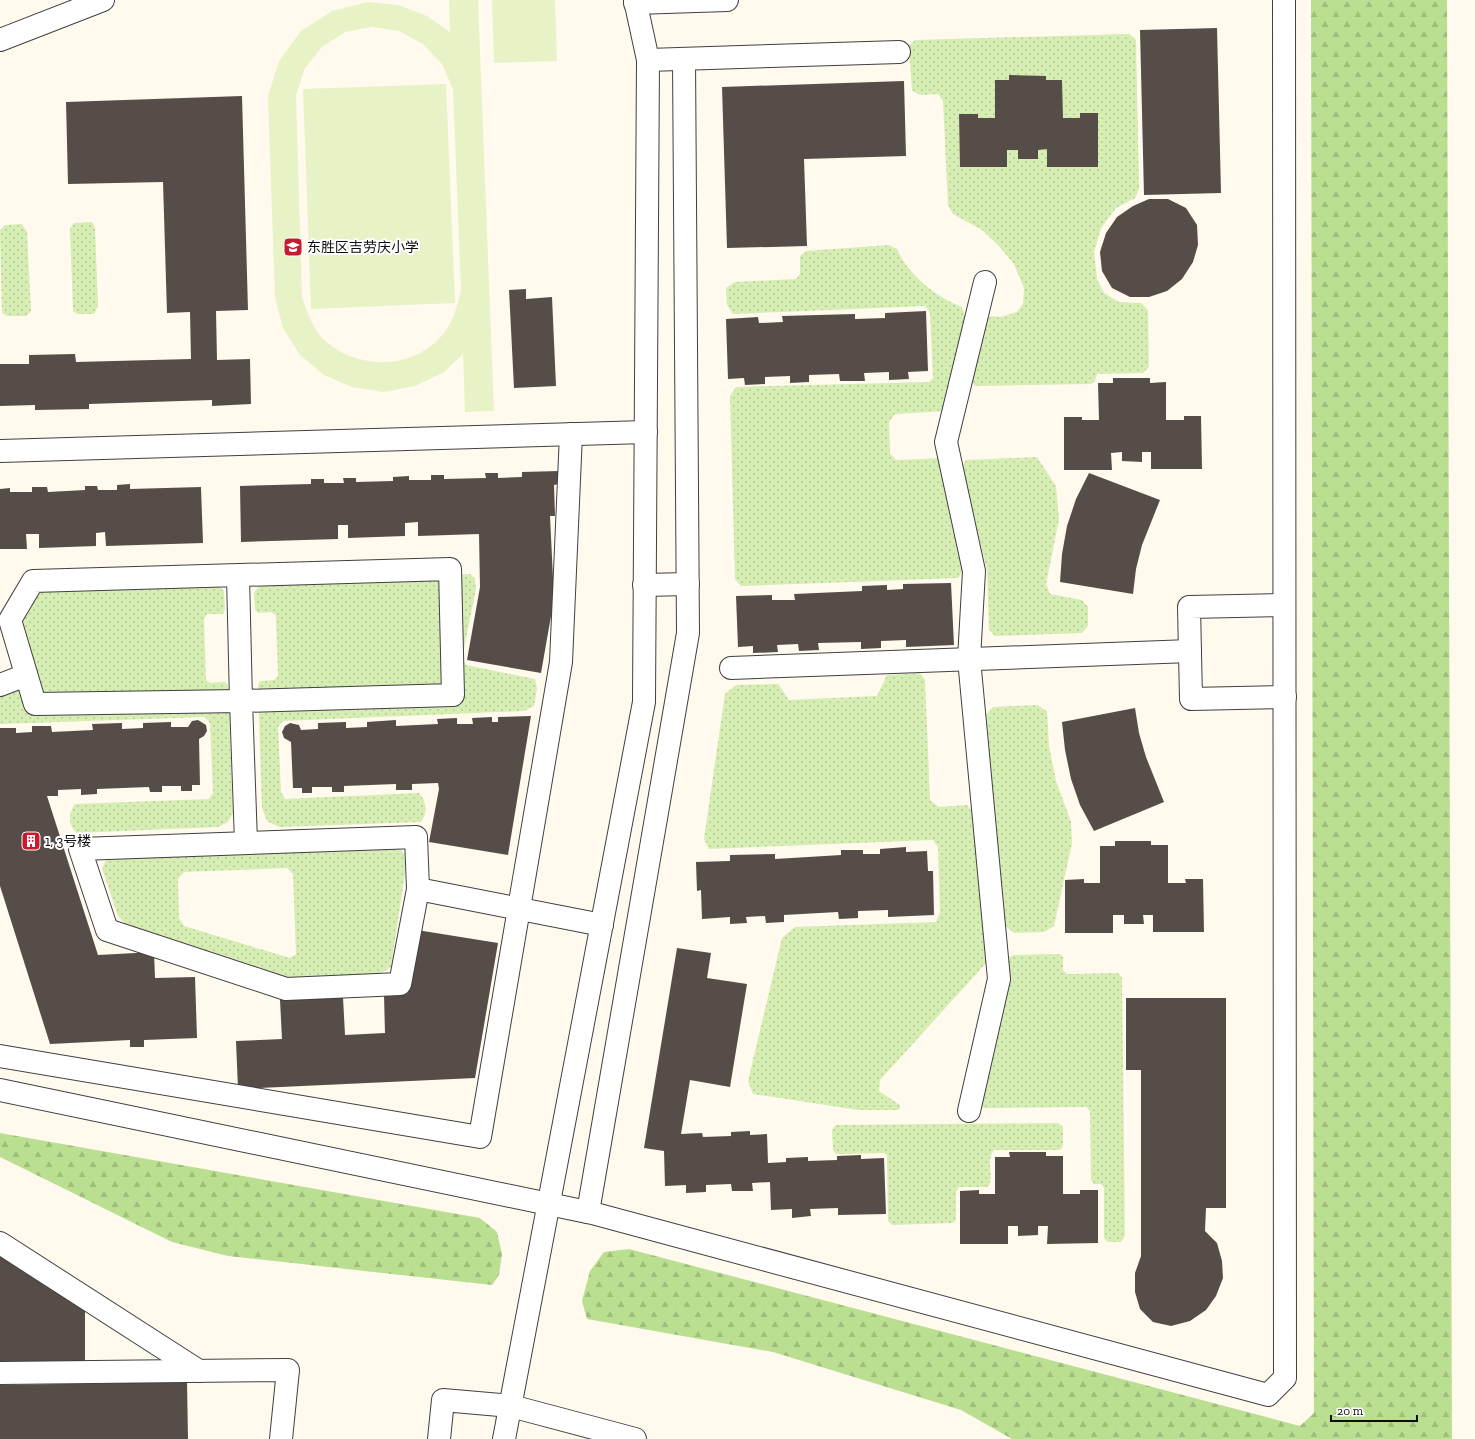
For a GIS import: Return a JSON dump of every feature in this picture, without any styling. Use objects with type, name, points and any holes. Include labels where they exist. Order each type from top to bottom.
[{"type":"street","points":[[0,40],[103,0]]},
{"type":"street","points":[[504,1439],[644,702],[648,60],[635,2],[727,0]]},
{"type":"street","points":[[0,1062],[5,1091],[588,1212],[1268,1395],[1285,1378],[1284,0]]},
{"type":"street","points":[[648,60],[899,52]]},
{"type":"street","points":[[588,1212],[688,633],[684,59]]},
{"type":"street","points":[[970,1112],[999,979],[968,659],[974,571],[946,442],[985,282]]},
{"type":"street","points":[[0,452],[646,432]]},
{"type":"street","points":[[0,1056],[480,1137],[560,662],[572,434]]},
{"type":"street","points":[[450,569],[453,696],[35,704],[10,620],[33,582],[238,576],[450,569]]},
{"type":"street","points":[[238,576],[246,842]]},
{"type":"street","points":[[644,585],[688,584]]},
{"type":"street","points":[[1284,605],[1189,607],[1191,699],[1285,697]]},
{"type":"street","points":[[731,668],[1190,652]]},
{"type":"street","points":[[0,685],[26,675]]},
{"type":"street","points":[[416,837],[418,889],[400,984],[286,989],[107,930],[80,849],[416,837]]},
{"type":"street","points":[[418,889],[602,925]]},
{"type":"street","points":[[0,1243],[199,1371]]},
{"type":"street","points":[[0,1373],[288,1370],[281,1439]]},
{"type":"street","points":[[439,1439],[443,1400],[511,1406],[635,1439]]},
{"type":"green space","points":[[449,0],[478,0],[494,411],[465,412],[463,354],[444,372],[415,386],[384,392],[352,387],[324,375],[300,355],[283,328],[275,298],[268,96],[279,61],[301,31],[332,11],[368,2],[398,5],[427,16],[450,32]],"holes":[[[372,27],[399,31],[423,44],[442,64],[453,89],[461,290],[455,313],[450,323],[444,333],[432,345],[417,354],[401,360],[384,362],[368,361],[351,356],[336,349],[322,338],[318,334],[313,324],[302,297],[296,95],[305,68],[322,47],[345,32]]]},
{"type":"green space","points":[[492,0],[555,0],[557,61],[494,63]]},
{"type":"green space","points":[[1311,0],[1447,0],[1452,1439],[1012,1439],[961,1410],[773,1352],[587,1319],[582,1301],[590,1271],[604,1252],[629,1249],[1300,1426],[1314,1413]]},
{"type":"green space","points":[[1129,34],[1136,40],[1139,189],[1135,198],[1116,208],[1101,228],[1094,252],[1097,279],[1104,293],[1119,302],[1141,303],[1148,310],[1149,367],[1143,373],[1097,374],[1095,381],[1091,384],[975,386],[971,379],[982,321],[992,316],[1001,317],[1017,312],[1023,304],[1024,288],[1014,264],[998,245],[982,230],[953,214],[948,205],[943,101],[938,94],[921,95],[912,91],[909,46],[915,40]]},
{"type":"green space","points":[[446,84],[455,303],[311,309],[303,89]]},
{"type":"green space","points":[[92,222],[95,228],[98,306],[94,314],[77,314],[73,311],[70,228],[74,223]]},
{"type":"green space","points":[[22,224],[27,232],[31,311],[26,316],[7,316],[2,313],[0,230],[5,225]]},
{"type":"green space","points":[[889,245],[897,249],[908,268],[924,284],[942,297],[962,307],[965,316],[946,411],[895,414],[889,422],[890,453],[896,460],[943,458],[964,568],[958,578],[741,586],[735,579],[730,396],[736,387],[929,382],[933,378],[930,313],[925,306],[733,314],[727,305],[726,288],[735,282],[796,279],[800,274],[800,256],[806,251]]},
{"type":"green space","points":[[1037,457],[1056,486],[1059,519],[1046,584],[1050,594],[1082,600],[1088,607],[1088,626],[1082,633],[995,636],[989,629],[987,570],[962,467],[966,460]]},
{"type":"green space","points":[[470,574],[475,579],[476,589],[462,658],[466,665],[535,679],[537,688],[534,706],[524,711],[283,721],[278,727],[281,792],[285,799],[419,793],[424,800],[426,811],[421,822],[279,827],[267,821],[262,808],[258,685],[260,681],[274,680],[278,676],[276,616],[272,612],[258,613],[255,609],[254,592],[263,583]]},
{"type":"green space","points":[[215,582],[224,591],[225,609],[223,614],[207,614],[204,619],[206,680],[210,683],[225,682],[228,685],[233,813],[228,822],[218,827],[76,833],[70,822],[71,811],[75,804],[209,799],[213,793],[210,723],[205,717],[0,724],[0,695],[35,682],[21,622],[35,592],[44,588]]},
{"type":"green space","points":[[920,673],[925,680],[930,800],[939,807],[967,805],[974,814],[988,961],[880,1080],[879,1091],[900,1105],[898,1110],[858,1110],[753,1094],[748,1081],[782,938],[795,927],[936,922],[940,913],[938,847],[933,840],[709,849],[704,839],[725,694],[736,685],[778,684],[789,700],[877,696],[887,675]]},
{"type":"green space","points":[[1037,705],[1047,711],[1049,746],[1056,781],[1071,822],[1072,843],[1054,926],[1044,932],[1014,933],[1003,924],[985,716],[993,707]]},
{"type":"green space","points":[[398,847],[405,854],[405,873],[391,967],[378,975],[285,978],[129,928],[118,916],[102,868],[108,857]],"holes":[[[287,868],[293,874],[296,954],[290,958],[184,926],[179,918],[178,879],[184,872]]]},
{"type":"green space","points":[[1060,954],[1063,957],[1063,970],[1067,974],[1118,973],[1122,978],[1125,1236],[1121,1242],[1108,1242],[1104,1238],[1104,1188],[1101,1184],[1094,1184],[1091,1180],[1090,1111],[1086,1107],[983,1108],[979,1101],[1008,980],[1008,958],[1013,955]]},
{"type":"green space","points":[[1058,1123],[1063,1127],[1063,1146],[1060,1150],[994,1150],[990,1159],[991,1179],[988,1187],[959,1187],[956,1192],[956,1220],[953,1223],[892,1225],[888,1221],[887,1156],[884,1153],[836,1154],[833,1150],[832,1130],[836,1125]]},
{"type":"green space","points":[[0,1133],[480,1218],[497,1232],[502,1254],[499,1275],[492,1285],[228,1256],[172,1242],[0,1157]]},
{"type":"building","points":[[1217,28],[1221,193],[1144,195],[1140,30]]},
{"type":"building","points":[[1009,75],[1046,76],[1046,80],[1062,80],[1063,118],[1080,118],[1080,113],[1098,113],[1098,167],[1047,167],[1047,149],[1038,150],[1038,159],[1018,159],[1018,150],[1007,150],[1007,167],[960,167],[959,114],[978,114],[978,118],[995,118],[995,80],[1009,80]]},
{"type":"building","points":[[904,81],[906,156],[804,159],[807,246],[727,248],[722,87]]},
{"type":"building","points":[[242,96],[248,310],[216,311],[217,360],[250,359],[251,404],[212,406],[212,400],[89,404],[89,409],[35,410],[35,405],[0,406],[0,364],[29,364],[29,355],[75,354],[76,362],[191,359],[190,312],[167,313],[163,182],[68,184],[66,102]]},
{"type":"building","points":[[1149,199],[1168,199],[1186,208],[1197,225],[1198,245],[1193,262],[1182,279],[1167,291],[1149,297],[1130,297],[1112,288],[1102,271],[1100,252],[1106,233],[1117,217],[1133,206]]},
{"type":"building","points":[[526,289],[526,299],[552,297],[556,386],[514,388],[509,290]]},
{"type":"building","points":[[926,311],[928,371],[908,372],[909,379],[889,380],[889,372],[864,373],[865,381],[840,381],[839,374],[809,375],[809,382],[790,383],[790,376],[765,377],[765,384],[745,385],[744,378],[728,379],[726,319],[758,317],[759,323],[783,322],[782,316],[855,314],[855,319],[885,318],[885,313]]},
{"type":"building","points":[[1113,378],[1150,378],[1150,383],[1166,382],[1166,420],[1184,420],[1184,416],[1201,416],[1202,469],[1151,469],[1151,452],[1142,452],[1142,462],[1122,461],[1122,452],[1111,453],[1112,470],[1064,470],[1064,417],[1082,417],[1082,420],[1099,420],[1098,383],[1113,383]]},
{"type":"building","points":[[559,471],[559,484],[554,485],[555,516],[550,516],[554,599],[541,673],[467,660],[480,587],[479,534],[418,536],[418,522],[405,523],[405,536],[348,538],[348,525],[338,525],[338,539],[241,542],[240,486],[311,484],[311,479],[324,479],[324,483],[344,483],[343,478],[356,478],[356,482],[393,481],[393,477],[409,476],[409,480],[431,480],[431,475],[444,475],[444,479],[486,478],[485,473],[498,473],[498,478],[522,477],[522,472]]},
{"type":"building","points":[[1089,473],[1160,500],[1142,545],[1136,569],[1133,594],[1060,582],[1062,554],[1067,526],[1076,499]]},
{"type":"building","points":[[130,484],[130,489],[201,487],[203,543],[106,546],[105,532],[96,533],[96,546],[39,548],[39,534],[26,534],[27,549],[0,549],[0,489],[10,488],[10,492],[32,492],[32,487],[47,487],[48,492],[85,490],[85,486],[97,486],[98,490],[117,490],[117,485]]},
{"type":"building","points":[[951,583],[954,645],[906,647],[906,640],[881,641],[881,648],[861,649],[861,642],[818,643],[819,650],[799,651],[798,644],[777,645],[778,652],[753,653],[753,646],[738,647],[736,596],[772,595],[772,600],[795,600],[794,594],[862,591],[862,586],[887,585],[887,590],[903,589],[903,584]]},
{"type":"building","points":[[1135,708],[1139,733],[1146,757],[1164,802],[1094,831],[1080,805],[1071,779],[1065,750],[1062,722]]},
{"type":"building","points":[[531,716],[508,855],[429,842],[439,789],[438,783],[412,784],[412,790],[396,790],[396,784],[344,786],[344,792],[332,792],[332,787],[312,787],[312,793],[302,793],[302,788],[293,788],[291,742],[284,738],[282,732],[285,726],[290,723],[299,725],[301,730],[318,729],[318,723],[346,722],[346,728],[367,727],[367,722],[396,720],[396,726],[438,724],[437,719],[457,718],[457,724],[473,724],[472,718],[492,717],[492,722],[498,722],[498,717]]},
{"type":"building","name":"1, 3号楼","points":[[198,720],[206,725],[207,731],[204,736],[199,739],[200,785],[192,785],[192,791],[181,791],[181,786],[162,786],[162,792],[150,792],[149,787],[97,789],[97,794],[81,795],[81,789],[58,790],[58,796],[47,796],[98,955],[154,952],[155,978],[195,977],[197,1038],[144,1040],[144,1047],[130,1047],[130,1040],[50,1044],[0,886],[0,728],[16,728],[16,733],[32,732],[32,726],[51,726],[52,732],[93,730],[92,724],[122,723],[122,729],[143,728],[143,723],[171,722],[171,727],[188,727],[192,721]]},
{"type":"building","points":[[1115,841],[1151,841],[1151,845],[1168,845],[1168,883],[1186,883],[1185,879],[1203,879],[1204,932],[1153,932],[1153,915],[1143,915],[1144,924],[1124,924],[1124,915],[1113,915],[1113,933],[1065,933],[1065,880],[1084,879],[1084,883],[1100,883],[1100,846],[1115,846]]},
{"type":"building","points":[[906,847],[906,852],[927,851],[928,871],[933,871],[934,915],[888,917],[888,910],[858,911],[858,918],[839,919],[838,912],[784,915],[784,922],[766,923],[765,916],[746,917],[747,923],[730,924],[730,917],[702,919],[701,890],[697,891],[696,862],[730,861],[730,855],[775,854],[775,859],[841,855],[841,850],[863,850],[863,854],[880,854],[880,849]]},
{"type":"building","points":[[417,930],[498,943],[475,1078],[238,1089],[236,1041],[282,1039],[280,1000],[343,997],[345,1035],[385,1033],[384,995],[407,994]]},
{"type":"building","points":[[677,948],[711,953],[707,978],[747,984],[730,1087],[690,1080],[681,1134],[702,1133],[703,1137],[731,1136],[731,1132],[750,1131],[750,1135],[767,1134],[768,1163],[786,1162],[786,1158],[808,1157],[808,1161],[837,1160],[837,1156],[861,1155],[861,1159],[884,1158],[886,1214],[838,1215],[838,1208],[810,1209],[811,1216],[792,1218],[792,1209],[771,1210],[770,1182],[752,1183],[753,1191],[732,1191],[731,1184],[706,1185],[706,1192],[686,1193],[686,1185],[665,1186],[664,1151],[644,1148]]},
{"type":"building","points":[[1126,998],[1226,998],[1226,1208],[1206,1208],[1205,1231],[1217,1243],[1222,1261],[1223,1278],[1216,1296],[1206,1310],[1190,1321],[1171,1326],[1153,1322],[1140,1309],[1135,1292],[1135,1273],[1141,1256],[1141,1070],[1126,1070]]},
{"type":"building","points":[[1009,1152],[1046,1152],[1046,1156],[1063,1156],[1063,1194],[1080,1194],[1080,1190],[1098,1190],[1098,1243],[1047,1244],[1048,1226],[1038,1226],[1038,1235],[1018,1236],[1018,1226],[1008,1226],[1008,1244],[960,1244],[960,1191],[979,1190],[979,1194],[995,1194],[995,1157],[1010,1157]]},
{"type":"building","points":[[0,1255],[85,1306],[85,1361],[0,1362]]},
{"type":"building","points":[[187,1382],[188,1439],[0,1439],[0,1385]]},
{"type":"place","name":"东胜区吉劳庆小学","points":[[293,247]]},
{"type":"place","name":"1, 3号楼","points":[[31,841]]}]
